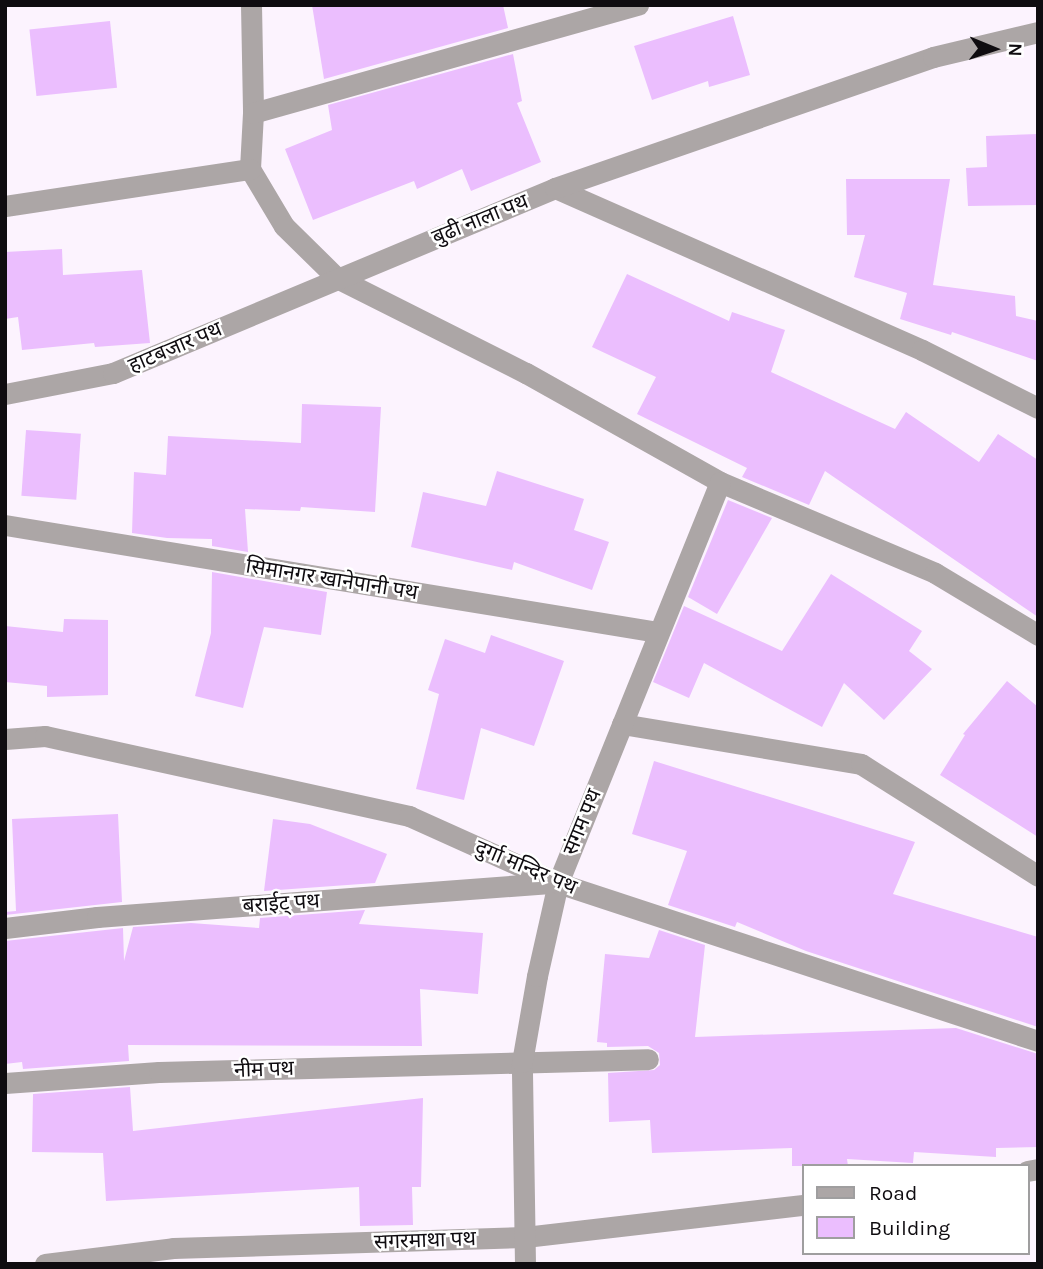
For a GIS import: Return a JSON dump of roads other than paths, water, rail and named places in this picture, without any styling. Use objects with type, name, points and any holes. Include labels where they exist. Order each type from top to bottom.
[{"type":"street","points":[[251,5],[253,113],[250,169],[284,226],[337,278],[526,373],[720,482],[935,573],[1038,635]]},
{"type":"street","points":[[253,113],[638,5]]},
{"type":"street","name":"बुढी नाला पथ","points":[[337,278],[555,188],[933,57],[1038,32]]},
{"type":"street","points":[[5,206],[250,169]]},
{"type":"street","points":[[555,188],[922,350],[1038,408]]},
{"type":"street","name":"हाटबजार पथ","points":[[5,394],[113,373],[337,278]]},
{"type":"street","name":"संगम पथ","points":[[525,1264],[522,1062],[537,976],[558,883],[720,482]]},
{"type":"street","name":"सिमानगर खानेपानी पथ","points":[[5,525],[659,632]]},
{"type":"street","points":[[622,724],[861,764],[1038,876]]},
{"type":"street","name":"दुर्गा मन्दिर पथ","points":[[5,739],[45,736],[409,816],[558,883],[1038,1041]]},
{"type":"street","name":"बराईट् पथ","points":[[5,928],[97,917],[558,883]]},
{"type":"street","name":"नीम पथ","points":[[5,1083],[159,1072],[648,1059]]},
{"type":"street","name":"सगरमाथा पथ","points":[[45,1264],[173,1248],[525,1237],[802,1205]]}]
